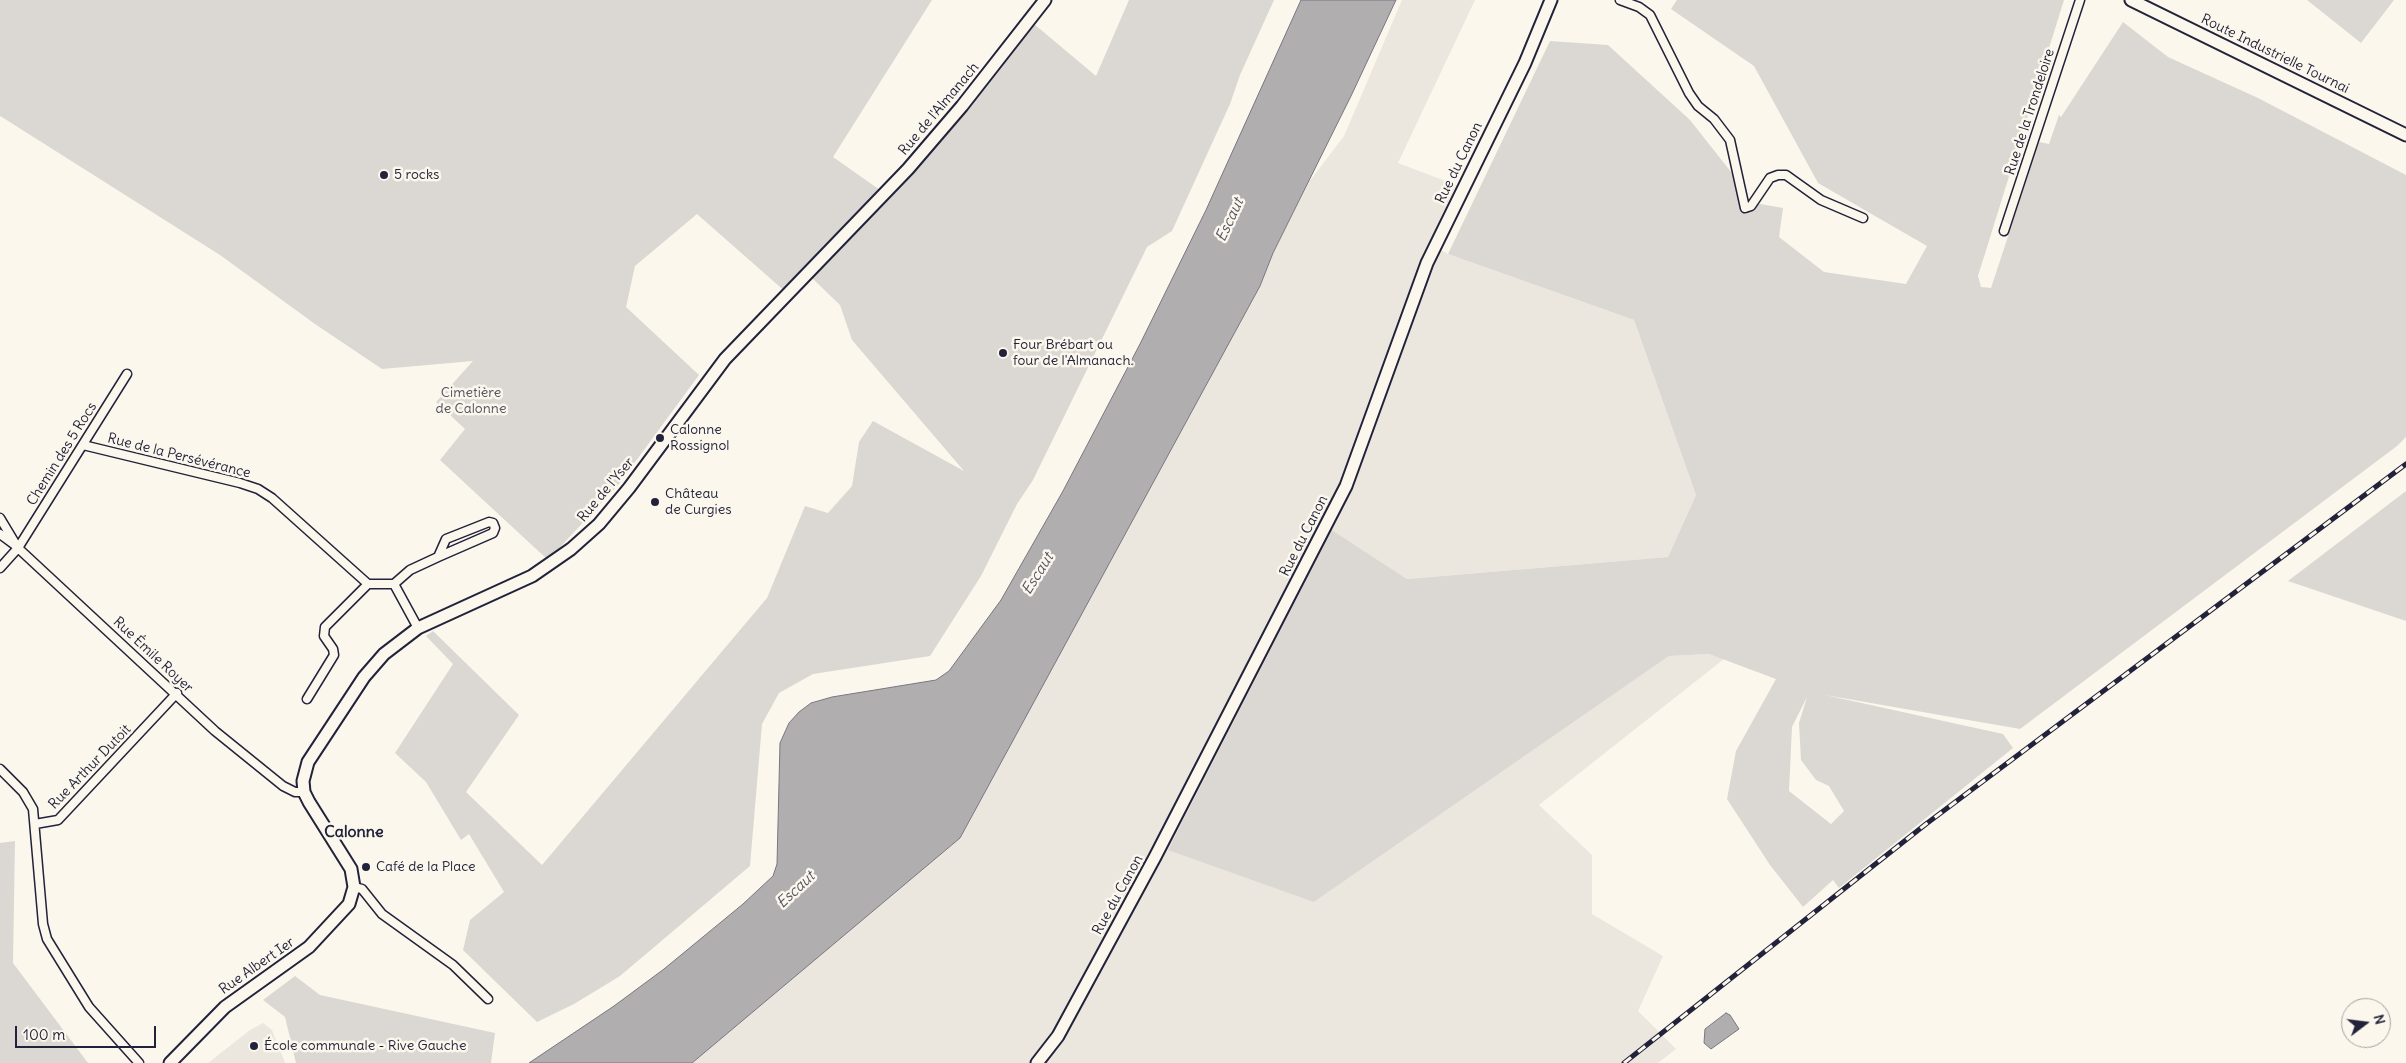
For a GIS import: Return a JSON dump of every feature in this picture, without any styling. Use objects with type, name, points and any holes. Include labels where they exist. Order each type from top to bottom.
[{"type":"main road","name":"Rue de l'Almanach","points":[[850,230],[908,169],[962,106],[1045,0]]},
{"type":"main road","name":"Rue du Canon","points":[[1037,1063],[1058,1036],[1155,857],[1346,486],[1427,263],[1525,63],[1551,0]]},
{"type":"main road","name":"Route Industrielle Tournai","points":[[2131,0],[2406,135]]},
{"type":"main road","name":"Rue de l'Yser","points":[[304,792],[302,781],[308,762],[364,677],[384,654],[418,628],[532,576],[553,563],[588,534],[629,488],[726,359],[850,230]]},
{"type":"main road","points":[[304,792],[347,860],[353,877],[354,887]]},
{"type":"main road","name":"Rue Albert Ier","points":[[170,1063],[225,1007],[309,947],[343,912],[354,887]]},
{"type":"street","points":[[1620,0],[1639,7],[1650,15],[1689,93],[1698,106],[1714,119],[1730,140],[1745,208],[1751,206],[1770,178],[1786,175],[1821,200],[1863,218]]},
{"type":"street","name":"Rue de la Trondeloire","points":[[2004,231],[2080,0]]},
{"type":"street","name":"Chemin des 5 Rocs","points":[[0,568],[18,548],[127,374]]},
{"type":"street","name":"Rue de la Persévérance","points":[[83,446],[240,483],[258,489],[272,498],[368,584]]},
{"type":"street","name":"Rue Émile Royer","points":[[0,518],[18,548],[177,693],[215,731],[283,786],[295,792],[304,792]]},
{"type":"street","points":[[307,699],[334,656],[333,649],[324,636],[325,626],[368,584],[394,584],[410,570],[493,533],[495,528],[493,523],[489,522],[446,540],[438,557]]},
{"type":"street","points":[[0,534],[18,548]]},
{"type":"street","points":[[394,584],[418,628]]},
{"type":"street","name":"Rue Arthur Dutoit","points":[[35,824],[58,820],[177,693]]},
{"type":"street","points":[[0,769],[23,792],[33,809],[43,924],[47,939],[89,1007],[139,1063]]},
{"type":"street","points":[[354,887],[362,889],[382,914],[452,965],[488,999]]},
{"type":"shaded area","points":[[1402,0],[1475,0],[1398,163],[1456,185],[1429,243],[1448,254],[1634,320],[1696,495],[1668,557],[1407,579],[1332,530],[1314,902],[1669,656],[1709,654],[1724,659],[1539,805],[1592,855],[1592,914],[1663,956],[1638,1011],[1676,1049],[1658,1063],[692,1063],[960,838],[1260,286],[1273,253],[1309,182],[1344,136]]},
{"type":"shaded area","name":"École communale - Rive Gauche","points":[[263,1023],[272,1030],[285,1063],[208,1063],[250,1030]]},
{"type":"green space","name":"Cimetière de Calonne","points":[[0,0],[932,0],[833,157],[880,190],[788,294],[697,214],[635,266],[626,307],[699,375],[619,484],[548,560],[440,460],[465,429],[436,402],[473,361],[382,369],[315,324],[220,255],[0,116]]},
{"type":"green space","points":[[1129,0],[1274,0],[1240,75],[1230,104],[1172,231],[1147,247],[1033,480],[1017,504],[981,576],[930,656],[813,674],[779,693],[762,724],[750,866],[620,976],[574,1004],[537,1022],[463,950],[470,920],[504,892],[469,834],[461,840],[426,782],[395,753],[453,664],[426,636],[433,631],[519,715],[466,792],[542,865],[767,598],[805,506],[828,513],[852,486],[859,442],[873,421],[964,471],[852,340],[840,305],[811,277],[839,242],[1034,24],[1096,76]]},
{"type":"green space","points":[[1677,0],[2064,0],[1978,276],[1981,287],[1991,288],[2039,142],[2049,144],[2059,115],[2061,117],[2123,22],[2168,57],[2258,98],[2406,175],[2406,437],[2397,446],[2020,729],[1825,695],[2003,734],[2013,748],[1839,888],[1833,880],[1803,907],[1770,865],[1727,799],[1736,751],[1776,679],[1709,654],[1669,656],[1314,902],[1168,850],[1332,530],[1407,579],[1668,557],[1696,495],[1634,320],[1448,254],[1550,41],[1608,45],[1690,120],[1739,182],[1745,208],[1760,204],[1783,208],[1779,237],[1824,272],[1906,284],[1927,246],[1818,183],[1754,66],[1671,9]],"holes":[[[1807,697],[1799,723],[1801,760],[1816,780],[1829,786],[1844,811],[1831,824],[1789,791],[1792,727]]]},
{"type":"green space","points":[[2307,0],[2394,0],[2361,43]]},
{"type":"green space","points":[[2406,491],[2406,621],[2288,581]]},
{"type":"green space","points":[[15,841],[13,963],[88,1063],[0,1063],[0,843]]},
{"type":"green space","points":[[295,976],[320,995],[495,1033],[491,1063],[296,1063],[285,1017],[263,1000]]},
{"type":"water","name":"Escaut","points":[[1301,0],[1396,0],[1351,96],[1273,253],[1260,286],[960,838],[692,1063],[529,1063],[614,1006],[664,969],[743,904],[773,876],[777,864],[780,743],[789,723],[799,712],[811,703],[832,697],[936,680],[949,671],[1001,600],[1063,491],[1140,344],[1206,210]]},
{"type":"water","points":[[1726,1013],[1730,1015],[1739,1029],[1711,1049],[1704,1043],[1705,1029]]},
{"type":"railway","points":[[1624,1063],[1926,824],[2406,464]]},
{"type":"place","name":"5 rocks","points":[[384,175]]},
{"type":"place","name":"Four Brébart ou four de l'Almanach.","points":[[1003,353]]},
{"type":"place","name":"Calonne Rossignol","points":[[660,438]]},
{"type":"place","name":"Château de Curgies","points":[[655,502]]},
{"type":"place","name":"Café de la Place","points":[[366,867]]},
{"type":"place","name":"École communale - Rive Gauche","points":[[254,1046]]},
{"type":"district","name":"Calonne","points":[[354,832]]}]
